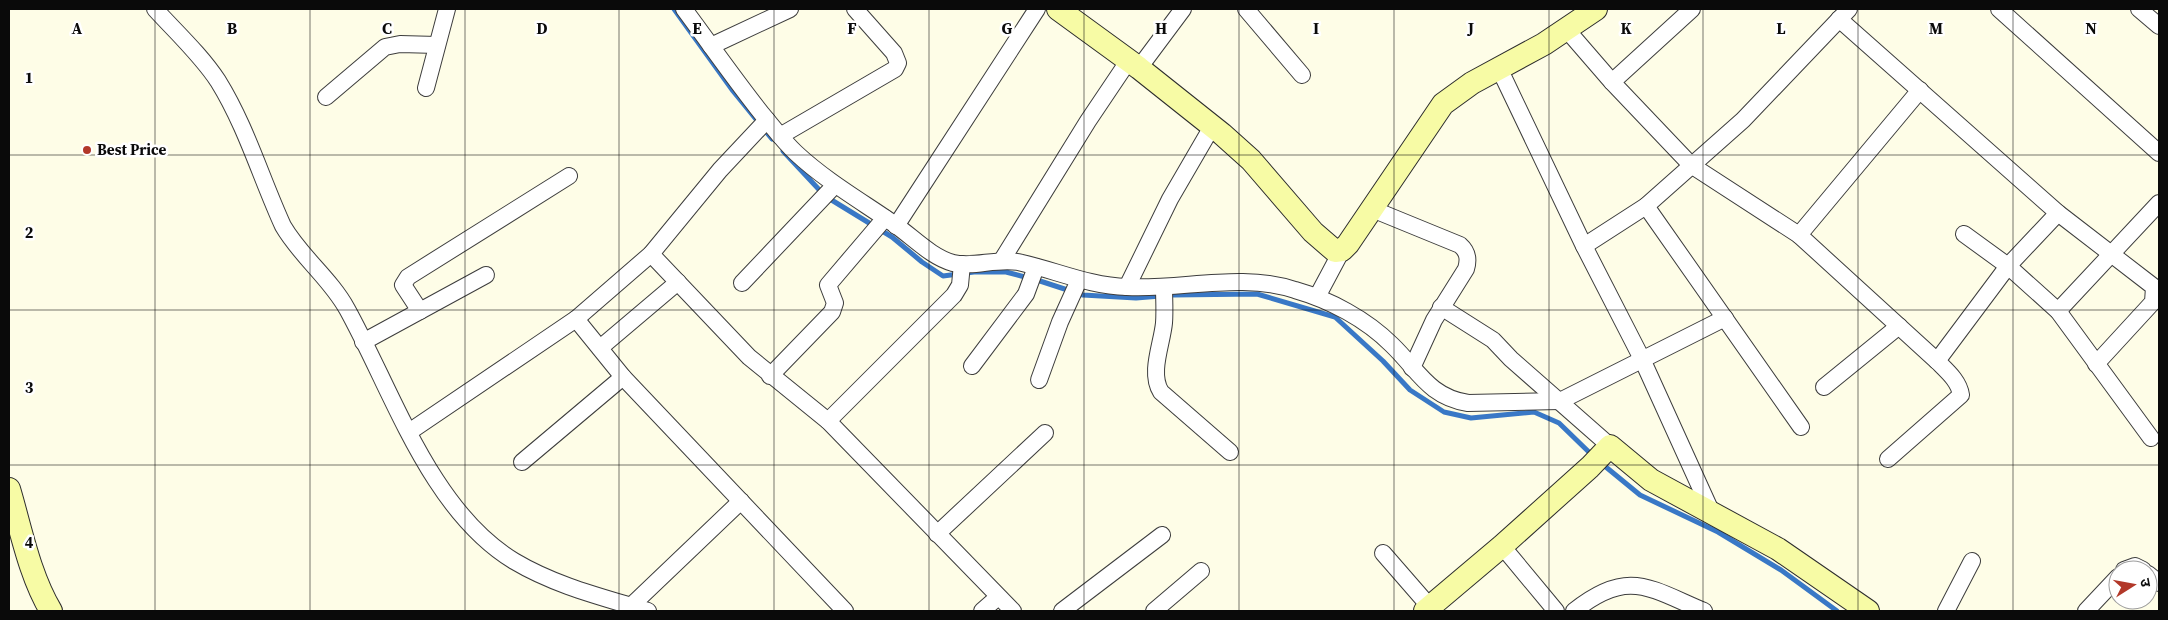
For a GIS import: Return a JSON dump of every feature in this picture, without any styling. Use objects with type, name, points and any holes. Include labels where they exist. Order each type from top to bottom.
[{"type":"street","points":[[155,9],[202,60],[218,81],[233,109],[283,226],[305,258],[339,295],[409,432],[438,484],[458,511],[478,533],[496,548],[513,561],[541,576],[597,597],[648,611]]},
{"type":"street","points":[[426,88],[447,9]]},
{"type":"street","points":[[684,9],[711,46],[762,125],[780,136],[829,192],[962,271],[1002,260],[1034,276],[1075,288],[1106,286],[1165,295],[1254,282],[1284,286],[1317,297],[1365,323],[1392,345],[1428,386],[1454,401],[1468,403],[1560,401],[1724,318]]},
{"type":"street","points":[[711,46],[790,9]]},
{"type":"street","points":[[780,136],[895,69],[898,63],[894,53],[855,9]]},
{"type":"street","points":[[770,376],[835,307],[828,284],[884,224],[1037,9]]},
{"type":"street","points":[[1058,9],[1134,64],[1213,125],[1251,160],[1327,246],[1335,251],[1342,250]]},
{"type":"street","points":[[1002,260],[1088,121],[1134,64],[1183,9]]},
{"type":"street","points":[[1246,9],[1302,75]]},
{"type":"street","points":[[1317,297],[1342,250],[1443,104],[1466,86],[1567,30],[1596,9]]},
{"type":"street","points":[[1612,82],[1692,9]]},
{"type":"street","points":[[1999,9],[2159,153]]},
{"type":"street","points":[[2138,9],[2159,26]]},
{"type":"street","points":[[1584,246],[1646,206],[1743,120],[1844,14],[1920,90],[2058,213],[2149,282],[2154,288],[2153,302],[2096,364]]},
{"type":"street","points":[[1567,30],[1612,82],[1691,165],[1799,236],[1937,361],[1960,387],[1961,396],[1888,460]]},
{"type":"street","points":[[326,97],[385,47],[400,44],[438,45]]},
{"type":"street","points":[[1499,68],[1584,246],[1642,359],[1711,511]]},
{"type":"street","points":[[1799,236],[1920,90]]},
{"type":"street","points":[[409,432],[576,319],[651,254],[762,125]]},
{"type":"street","points":[[1127,288],[1170,199],[1213,125]]},
{"type":"street","points":[[420,311],[403,286],[408,277],[569,176]]},
{"type":"street","points":[[742,283],[829,192]]},
{"type":"street","points":[[2058,311],[2159,203]]},
{"type":"street","points":[[1646,206],[1801,427]]},
{"type":"street","points":[[1372,209],[1460,245],[1465,250],[1468,262],[1466,269],[1441,307],[1412,368]]},
{"type":"street","points":[[1937,361],[2008,266],[2058,213]]},
{"type":"street","points":[[1964,234],[2008,266],[2058,311],[2151,438]]},
{"type":"street","points":[[651,254],[749,357],[770,376],[828,421],[1013,611]]},
{"type":"street","points":[[828,421],[954,295],[962,271]]},
{"type":"street","points":[[363,342],[486,275]]},
{"type":"street","points":[[972,366],[1026,294],[1034,276]]},
{"type":"street","points":[[600,348],[678,282]]},
{"type":"street","points":[[1039,380],[1075,288]]},
{"type":"street","points":[[1165,295],[1155,374],[1157,386],[1161,392],[1230,452]]},
{"type":"street","points":[[1441,307],[1489,337],[1560,401],[1602,455],[1672,493],[1711,511],[1778,549],[1865,610]]},
{"type":"street","points":[[576,319],[622,377],[845,611]]},
{"type":"street","points":[[1824,387],[1899,326]]},
{"type":"street","points":[[522,462],[622,377]]},
{"type":"street","points":[[937,534],[1045,433]]},
{"type":"street","points":[[1383,553],[1428,609],[1502,546],[1602,455]]},
{"type":"street","points":[[9,489],[34,572],[43,597],[51,611]]},
{"type":"street","points":[[631,606],[741,501]]},
{"type":"street","points":[[1062,611],[1162,535]]},
{"type":"street","points":[[1502,546],[1556,611]]},
{"type":"street","points":[[1948,610],[1972,562]]},
{"type":"street","points":[[1154,611],[1201,571]]},
{"type":"street","points":[[1574,611],[1599,594],[1613,588],[1635,584],[1646,586],[1704,611]]},
{"type":"street","points":[[2086,611],[2108,587]]},
{"type":"street","points":[[982,611],[998,597]]},
{"type":"waterway","points":[[674,9],[733,91],[772,139]]},
{"type":"waterway","points":[[783,151],[825,196],[892,237],[922,262],[943,276],[974,272],[1006,272],[1083,295],[1136,298],[1173,295],[1257,294],[1335,317],[1383,361],[1410,390],[1444,412],[1471,418],[1534,412],[1559,423],[1593,456]]},
{"type":"waterway","points":[[1601,463],[1640,495],[1718,532],[1781,570],[1837,611]]},
{"type":"place","name":"Best Price","points":[[87,150]]}]
